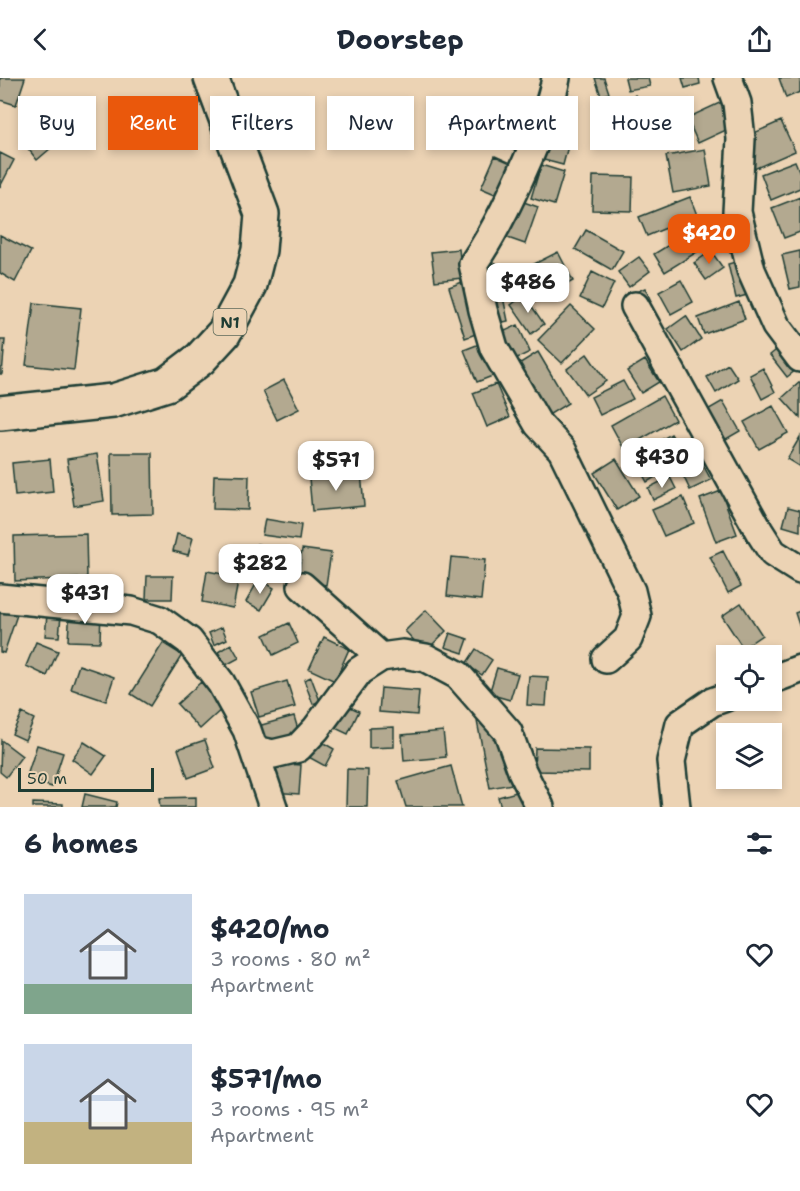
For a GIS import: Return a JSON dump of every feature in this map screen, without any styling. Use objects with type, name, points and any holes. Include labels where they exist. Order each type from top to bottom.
[{"type":"highway","name":"N1","points":[[0,413],[113,401],[167,384],[200,359],[224,333],[250,285],[259,250],[262,214],[211,78]]},
{"type":"street","points":[[556,78],[552,103],[517,184],[492,236],[473,264],[483,310],[495,348],[538,424],[562,450],[631,591],[637,616],[628,639],[606,659]]},
{"type":"street","points":[[728,78],[737,103],[741,139],[737,212],[751,270],[776,326],[800,358]]},
{"type":"street","points":[[635,306],[759,531],[773,553],[800,570]]},
{"type":"street","points":[[302,586],[381,657]]},
{"type":"street","points":[[0,598],[131,611],[160,620],[189,641],[221,682],[247,730],[273,807]]},
{"type":"street","points":[[254,750],[273,754],[298,748],[316,729],[359,671],[381,657],[403,654],[426,658],[458,675],[508,732],[522,771],[540,807]]},
{"type":"street","points":[[782,676],[800,669]]},
{"type":"street","points":[[676,807],[671,761],[680,724],[716,701]]},
{"type":"building","points":[[0,78],[25,78],[16,105],[0,100]]},
{"type":"building","points":[[595,78],[604,78],[609,93],[601,96]]},
{"type":"building","points":[[625,78],[648,78],[650,86],[628,90]]},
{"type":"building","points":[[682,78],[699,78],[700,84],[685,88]]},
{"type":"building","points":[[779,78],[800,78],[800,92],[786,98]]},
{"type":"building","points":[[726,100],[737,125],[698,143],[694,134],[694,115]]},
{"type":"building","points":[[781,121],[795,151],[747,172],[734,142]]},
{"type":"building","points":[[705,149],[711,186],[673,193],[666,156]]},
{"type":"building","points":[[29,150],[49,150],[37,160]]},
{"type":"building","points":[[542,150],[567,150],[563,165],[540,159]]},
{"type":"building","points":[[0,153],[14,160],[0,187]]},
{"type":"building","points":[[495,156],[515,165],[502,197],[481,188]]},
{"type":"building","points":[[795,161],[800,173],[800,188],[771,200],[761,174]]},
{"type":"building","points":[[541,165],[564,172],[554,205],[531,198]]},
{"type":"building","points":[[593,176],[633,177],[632,211],[592,210]]},
{"type":"building","points":[[690,197],[697,215],[647,236],[639,217]]},
{"type":"building","points":[[800,197],[800,232],[784,238],[772,208]]},
{"type":"building","points":[[518,200],[538,207],[525,244],[505,237]]},
{"type":"building","points":[[713,218],[724,235],[665,272],[654,254]]},
{"type":"building","points":[[586,230],[623,251],[612,270],[575,249]]},
{"type":"building","points":[[744,231],[750,240],[730,253],[725,244]]},
{"type":"building","points":[[0,235],[31,251],[15,282],[0,273]]},
{"type":"building","points":[[459,249],[462,278],[435,281],[431,252]]},
{"type":"building","points":[[711,251],[723,268],[706,280],[694,263]]},
{"type":"building","points":[[800,251],[800,287],[790,289],[782,255]]},
{"type":"building","points":[[558,252],[573,281],[547,295],[532,265]]},
{"type":"building","points":[[758,256],[766,290],[736,298],[728,264]]},
{"type":"building","points":[[639,257],[650,271],[629,287],[618,272]]},
{"type":"building","points":[[496,263],[508,321],[490,325],[478,267]]},
{"type":"building","points":[[592,272],[614,283],[602,308],[580,298]]},
{"type":"building","points":[[681,280],[693,302],[671,314],[659,292]]},
{"type":"building","points":[[465,281],[481,332],[465,338],[449,287]]},
{"type":"building","points":[[645,288],[651,301],[630,309],[625,297]]},
{"type":"building","points":[[524,295],[544,324],[531,334],[511,305]]},
{"type":"building","points":[[739,302],[745,319],[704,334],[698,318]]},
{"type":"building","points":[[34,303],[81,308],[74,370],[26,365]]},
{"type":"building","points":[[571,306],[595,329],[562,363],[538,340]]},
{"type":"building","points":[[686,316],[701,339],[683,352],[668,329]]},
{"type":"building","points":[[518,325],[530,352],[505,364],[492,337]]},
{"type":"building","points":[[790,339],[800,367],[787,377],[770,355]]},
{"type":"building","points":[[0,340],[5,340],[2,374],[0,374]]},
{"type":"building","points":[[487,341],[500,373],[477,382],[464,350]]},
{"type":"building","points":[[538,352],[568,403],[539,421],[509,370]]},
{"type":"building","points":[[587,354],[606,381],[586,395],[567,369]]},
{"type":"building","points":[[645,360],[659,382],[641,393],[627,371]]},
{"type":"building","points":[[728,364],[738,379],[716,393],[707,377]]},
{"type":"building","points":[[763,368],[775,392],[762,399],[750,375]]},
{"type":"building","points":[[284,380],[299,409],[277,420],[263,391]]},
{"type":"building","points":[[623,381],[633,399],[600,415],[591,397]]},
{"type":"building","points":[[800,382],[800,418],[782,398]]},
{"type":"building","points":[[496,384],[510,417],[487,427],[473,393]]},
{"type":"building","points":[[662,396],[675,420],[624,449],[611,425]]},
{"type":"building","points":[[723,401],[740,431],[702,453],[685,423]]},
{"type":"building","points":[[773,406],[788,433],[759,449],[744,422]]},
{"type":"building","points":[[671,434],[686,459],[647,482],[633,457]]},
{"type":"building","points":[[800,437],[800,467],[787,459]]},
{"type":"building","points":[[111,453],[152,453],[153,514],[112,515]]},
{"type":"building","points":[[97,454],[104,501],[74,506],[67,459]]},
{"type":"building","points":[[50,459],[53,492],[15,496],[12,463]]},
{"type":"building","points":[[616,459],[639,496],[617,510],[594,473]]},
{"type":"building","points":[[701,461],[711,480],[690,490],[681,471]]},
{"type":"building","points":[[361,473],[364,506],[312,511],[309,478]]},
{"type":"building","points":[[214,475],[249,476],[248,510],[213,509]]},
{"type":"building","points":[[670,477],[676,489],[653,500],[648,488]]},
{"type":"building","points":[[721,491],[737,534],[716,542],[700,499]]},
{"type":"building","points":[[683,497],[694,523],[664,536],[652,510]]},
{"type":"building","points":[[788,507],[800,510],[800,531],[783,526]]},
{"type":"building","points":[[265,519],[301,525],[299,540],[262,535]]},
{"type":"building","points":[[86,534],[87,578],[15,581],[14,536]]},
{"type":"building","points":[[177,534],[193,538],[188,555],[173,551]]},
{"type":"building","points":[[257,544],[277,549],[272,568],[251,562]]},
{"type":"building","points":[[302,549],[331,553],[326,585],[298,581]]},
{"type":"building","points":[[723,551],[741,586],[728,593],[710,557]]},
{"type":"building","points":[[451,557],[485,560],[481,600],[447,596]]},
{"type":"building","points":[[207,571],[239,577],[233,608],[202,602]]},
{"type":"building","points":[[147,576],[173,576],[172,599],[146,599]]},
{"type":"building","points":[[259,579],[274,588],[261,610],[246,602]]},
{"type":"building","points":[[0,602],[19,609],[4,653],[0,652]]},
{"type":"building","points":[[741,603],[762,635],[747,645],[741,645],[722,616]]},
{"type":"building","points":[[48,604],[62,605],[59,637],[45,636]]},
{"type":"building","points":[[70,607],[101,609],[100,642],[68,641]]},
{"type":"building","points":[[426,610],[446,631],[425,652],[405,631]]},
{"type":"building","points":[[800,611],[800,628],[795,613]]},
{"type":"building","points":[[289,623],[298,643],[273,655],[264,635]]},
{"type":"building","points":[[222,627],[227,639],[214,645],[209,633]]},
{"type":"building","points":[[450,633],[468,639],[463,653],[445,647]]},
{"type":"building","points":[[324,637],[349,649],[335,681],[309,669]]},
{"type":"building","points":[[36,642],[58,651],[47,676],[26,666]]},
{"type":"building","points":[[163,643],[182,655],[150,706],[131,694]]},
{"type":"building","points":[[231,644],[239,658],[226,665],[218,652]]},
{"type":"building","points":[[476,649],[492,660],[482,675],[466,664]]},
{"type":"building","points":[[79,665],[114,677],[106,701],[71,689]]},
{"type":"building","points":[[497,668],[518,674],[510,700],[489,694]]},
{"type":"building","points":[[529,676],[548,677],[546,706],[527,705]]},
{"type":"building","points":[[311,677],[320,701],[313,704],[304,680]]},
{"type":"building","points":[[287,681],[295,707],[259,717],[251,692]]},
{"type":"building","points":[[201,682],[224,707],[200,729],[177,704]]},
{"type":"building","points":[[381,688],[419,691],[417,715],[379,712]]},
{"type":"building","points":[[344,704],[359,711],[348,734],[333,727]]},
{"type":"building","points":[[22,713],[34,719],[25,740],[12,734]]},
{"type":"building","points":[[294,716],[299,733],[263,743],[258,726]]},
{"type":"building","points":[[498,717],[512,784],[490,788],[477,721]]},
{"type":"building","points":[[394,727],[394,747],[369,748],[369,728]]},
{"type":"building","points":[[443,731],[446,757],[404,761],[402,735]]},
{"type":"building","points":[[315,738],[334,749],[325,766],[305,755]]},
{"type":"building","points":[[1,740],[22,756],[6,777],[0,772]]},
{"type":"building","points":[[205,740],[215,768],[188,778],[178,749]]},
{"type":"building","points":[[84,742],[106,756],[93,774],[72,759]]},
{"type":"building","points":[[37,745],[63,753],[52,787],[26,779]]},
{"type":"building","points":[[535,748],[589,749],[589,772],[534,771]]},
{"type":"building","points":[[275,763],[301,765],[299,794],[273,792]]},
{"type":"building","points":[[451,766],[462,807],[406,807],[398,781]]},
{"type":"building","points":[[347,769],[368,770],[367,807],[346,807]]},
{"type":"building","points":[[531,788],[536,807],[501,807],[498,797]]},
{"type":"building","points":[[85,794],[117,802],[116,807],[82,807]]},
{"type":"building","points":[[196,797],[196,807],[160,807],[159,798]]},
{"type":"building","points":[[33,803],[63,804],[63,807],[33,807]]}]
